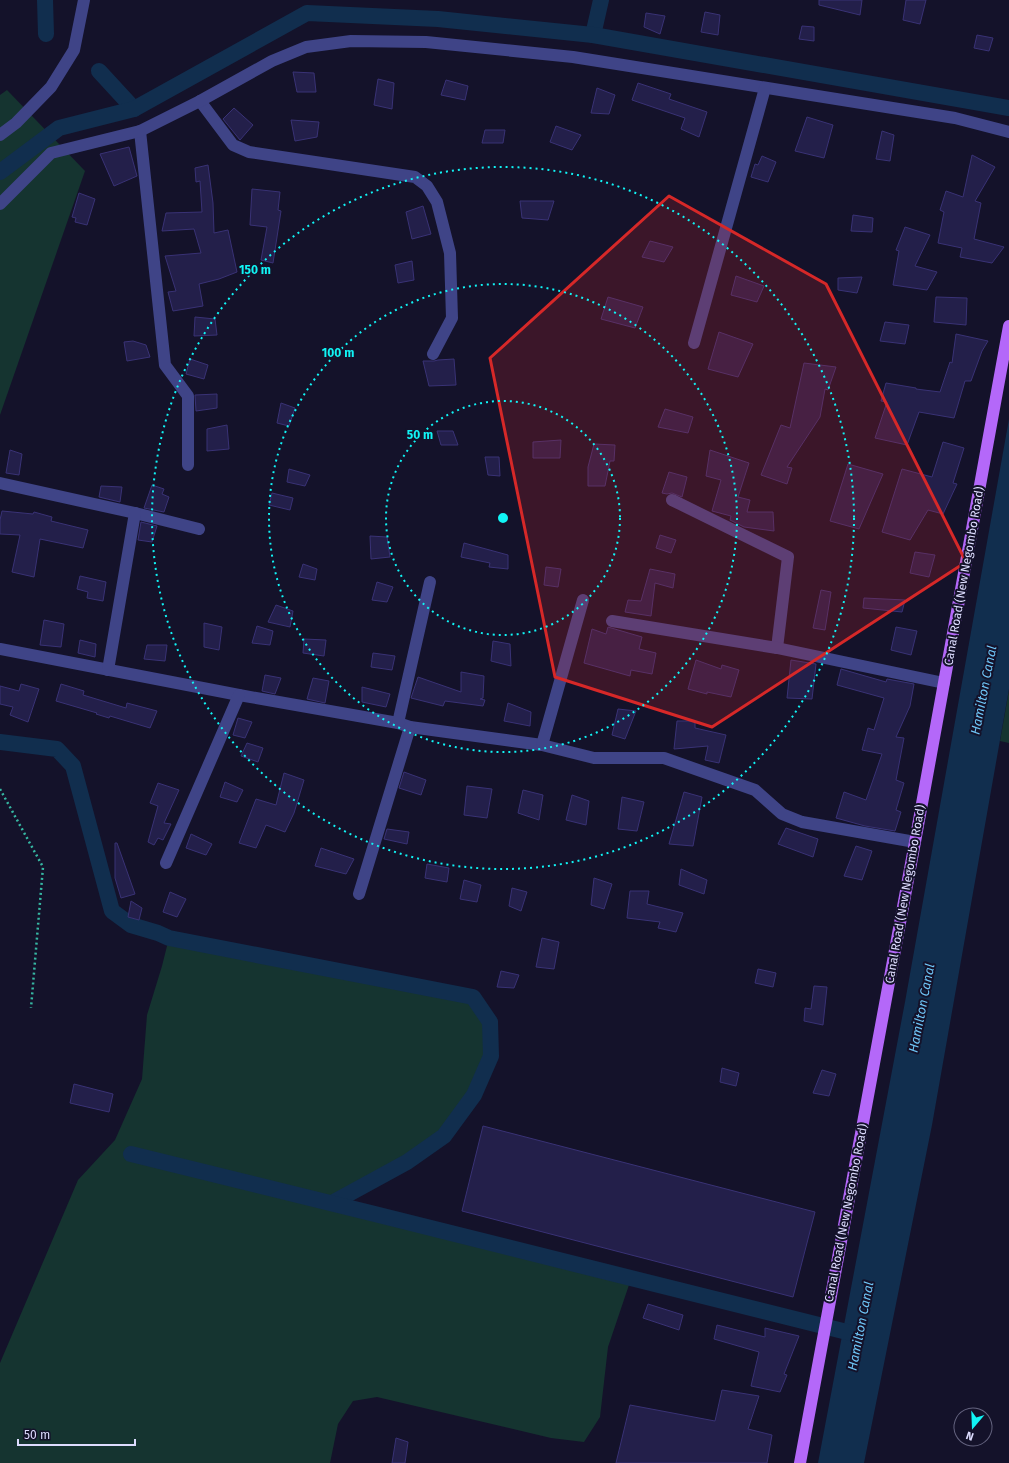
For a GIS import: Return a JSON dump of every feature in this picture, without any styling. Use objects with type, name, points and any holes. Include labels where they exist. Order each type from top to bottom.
[{"type":"main road","name":"Canal Road (New Negombo Road)","points":[[800,1463],[1009,326]]},
{"type":"street","points":[[0,135],[16,123],[51,87],[74,50],[84,0]]},
{"type":"street","points":[[0,204],[51,154],[140,131],[200,101],[272,61],[306,47],[351,40],[426,42],[573,58],[955,118],[1009,132]]},
{"type":"street","points":[[694,343],[764,88]]},
{"type":"street","points":[[200,101],[233,145],[250,152],[414,176],[427,186],[437,202],[450,253],[452,318],[433,354]]},
{"type":"street","points":[[140,131],[165,365],[188,396],[188,465]]},
{"type":"street","points":[[0,483],[199,529]]},
{"type":"street","points":[[672,500],[788,557],[777,648]]},
{"type":"street","points":[[108,670],[135,513]]},
{"type":"street","points":[[398,724],[430,582]]},
{"type":"street","points":[[542,746],[583,600]]},
{"type":"street","points":[[612,621],[777,648],[944,683]]},
{"type":"street","points":[[0,649],[410,727],[542,746],[594,758],[664,758],[755,790],[782,814],[802,822],[915,842]]},
{"type":"street","points":[[166,863],[239,695]]},
{"type":"street","points":[[359,894],[410,727]]},
{"type":"path","points":[[0,789],[43,867],[31,1008]]},
{"type":"highlighted area","points":[[669,196],[826,284],[966,562],[712,727],[555,677],[490,358]]},
{"type":"green space","points":[[7,90],[85,171],[0,415],[0,95]]},
{"type":"green space","points":[[1009,690],[1009,743],[1000,741]]},
{"type":"green space","points":[[169,938],[473,997],[490,1022],[491,1056],[474,1095],[444,1136],[407,1162],[332,1203],[631,1279],[608,1347],[600,1417],[584,1442],[551,1438],[377,1397],[353,1401],[338,1424],[330,1463],[0,1463],[0,1363],[78,1180],[115,1140],[142,1079],[147,1015]]},
{"type":"water","name":"Hamilton Canal","points":[[1009,419],[1009,689],[932,1125],[864,1463],[818,1463],[905,1002]]},
{"type":"building","points":[[819,0],[862,0],[860,15],[819,5]]},
{"type":"building","points":[[906,0],[926,0],[920,24],[903,20]]},
{"type":"building","points":[[705,12],[720,15],[718,35],[701,32]]},
{"type":"building","points":[[646,13],[665,16],[660,34],[644,27]]},
{"type":"building","points":[[802,26],[814,27],[814,41],[799,39]]},
{"type":"building","points":[[977,35],[993,38],[989,51],[974,48]]},
{"type":"building","points":[[293,72],[314,73],[316,92],[297,92]]},
{"type":"building","points":[[378,79],[394,83],[392,109],[374,105]]},
{"type":"building","points":[[446,80],[468,86],[465,100],[441,95]]},
{"type":"building","points":[[638,83],[671,94],[669,99],[707,112],[699,137],[681,129],[685,118],[632,100]]},
{"type":"building","points":[[597,88],[615,95],[609,114],[591,113]]},
{"type":"building","points":[[234,108],[253,125],[240,140],[223,119]]},
{"type":"building","points":[[807,117],[833,125],[824,158],[795,151]]},
{"type":"building","points":[[291,120],[319,122],[317,137],[295,141]]},
{"type":"building","points":[[556,126],[581,135],[572,150],[550,142]]},
{"type":"building","points":[[485,130],[505,130],[503,143],[482,143]]},
{"type":"building","points":[[882,131],[894,135],[890,161],[876,159]]},
{"type":"building","points":[[129,147],[137,176],[114,186],[100,154]]},
{"type":"building","points":[[972,155],[995,167],[975,201],[981,203],[974,239],[1004,247],[992,263],[960,257],[962,248],[938,243],[944,212],[940,210],[946,191],[963,197]]},
{"type":"building","points":[[762,156],[776,162],[768,182],[751,177],[755,164],[758,165]]},
{"type":"building","points":[[208,165],[213,203],[214,233],[228,230],[237,272],[219,279],[199,284],[203,306],[173,311],[168,292],[176,291],[165,256],[201,253],[194,229],[162,231],[166,213],[202,212],[200,181],[196,182],[195,168]]},
{"type":"building","points":[[252,189],[280,192],[278,210],[281,211],[273,263],[261,260],[267,227],[250,225]]},
{"type":"building","points":[[79,193],[95,199],[87,225],[75,222],[76,218],[72,217]]},
{"type":"building","points":[[520,201],[554,201],[548,220],[522,218]]},
{"type":"building","points":[[423,206],[431,234],[412,239],[406,212]]},
{"type":"building","points":[[853,215],[873,218],[872,232],[851,231]]},
{"type":"building","points":[[905,227],[930,235],[915,266],[937,272],[927,290],[893,285],[899,251],[896,250]]},
{"type":"building","points":[[650,241],[673,247],[664,262],[642,257]]},
{"type":"building","points":[[412,261],[414,280],[398,283],[395,265]]},
{"type":"building","points":[[736,276],[764,286],[757,302],[731,295]]},
{"type":"building","points":[[862,277],[857,293],[838,290],[838,278]]},
{"type":"building","points":[[608,297],[643,307],[635,328],[601,319]]},
{"type":"building","points":[[936,297],[967,298],[966,325],[934,322]]},
{"type":"building","points":[[195,317],[215,319],[217,335],[194,336]]},
{"type":"building","points":[[885,322],[909,325],[905,344],[880,341]]},
{"type":"building","points":[[719,332],[753,344],[738,377],[708,369]]},
{"type":"building","points":[[956,334],[988,341],[982,351],[971,381],[965,381],[954,418],[919,412],[907,445],[875,438],[887,402],[881,401],[886,383],[940,392],[950,362],[952,363]]},
{"type":"building","points":[[133,341],[146,345],[150,357],[127,361],[124,342]]},
{"type":"building","points":[[190,359],[208,365],[204,379],[186,374]]},
{"type":"building","points":[[454,359],[456,385],[429,386],[423,361]]},
{"type":"building","points":[[804,363],[836,367],[828,390],[825,389],[820,417],[787,467],[792,468],[787,484],[761,475],[781,425],[790,428]]},
{"type":"building","points":[[217,394],[217,408],[196,411],[195,395]]},
{"type":"building","points":[[281,403],[295,408],[289,426],[277,423]]},
{"type":"building","points":[[665,409],[693,417],[688,433],[658,427]]},
{"type":"building","points":[[227,425],[229,449],[207,451],[207,429]]},
{"type":"building","points":[[437,431],[453,431],[458,445],[441,445]]},
{"type":"building","points":[[561,440],[560,458],[533,458],[533,442]]},
{"type":"building","points":[[943,442],[964,448],[953,483],[957,484],[943,514],[928,510],[910,540],[882,532],[902,469],[932,477]]},
{"type":"building","points":[[594,444],[615,445],[614,461],[610,461],[605,486],[588,486],[588,467]]},
{"type":"building","points":[[10,450],[22,454],[19,475],[6,473]]},
{"type":"building","points":[[710,450],[749,463],[738,497],[750,500],[747,512],[773,512],[774,531],[744,527],[730,520],[731,516],[712,511],[721,480],[706,476]]},
{"type":"building","points":[[485,457],[499,457],[500,476],[488,475]]},
{"type":"building","points":[[848,464],[883,474],[859,529],[830,521]]},
{"type":"building","points":[[289,469],[310,475],[305,486],[287,482]]},
{"type":"building","points":[[669,472],[687,477],[682,497],[672,493],[662,493]]},
{"type":"building","points":[[152,485],[164,489],[162,494],[169,497],[164,512],[144,508]]},
{"type":"building","points":[[101,486],[122,487],[120,502],[99,497]]},
{"type":"building","points":[[272,493],[293,498],[290,510],[269,505]]},
{"type":"building","points":[[2,511],[33,514],[34,512],[52,517],[51,521],[88,530],[83,548],[40,539],[34,577],[12,572],[20,535],[0,534],[0,520]]},
{"type":"building","points":[[141,522],[157,526],[152,542],[138,540]]},
{"type":"building","points":[[660,535],[676,540],[671,553],[656,548]]},
{"type":"building","points":[[370,536],[387,537],[390,557],[371,559]]},
{"type":"building","points":[[464,543],[508,555],[508,569],[489,567],[490,563],[461,557]]},
{"type":"building","points":[[915,552],[935,555],[929,577],[910,573]]},
{"type":"building","points":[[303,564],[317,569],[315,580],[299,577]]},
{"type":"building","points":[[546,567],[561,569],[558,587],[544,585]]},
{"type":"building","points":[[650,569],[675,574],[673,588],[655,583],[651,616],[625,612],[628,600],[641,601]]},
{"type":"building","points":[[80,576],[106,582],[103,601],[87,598],[88,592],[77,589]]},
{"type":"building","points":[[377,582],[393,587],[387,602],[372,600]]},
{"type":"building","points":[[821,590],[831,592],[825,630],[813,628]]},
{"type":"building","points":[[864,598],[905,600],[902,612],[863,608]]},
{"type":"building","points":[[276,605],[293,611],[290,627],[268,622]]},
{"type":"building","points":[[44,620],[64,624],[61,647],[40,645]]},
{"type":"building","points":[[204,623],[222,627],[219,650],[204,647]]},
{"type":"building","points":[[257,626],[273,631],[270,645],[252,643]]},
{"type":"building","points":[[608,627],[642,637],[639,649],[656,653],[652,674],[631,670],[630,676],[584,663],[592,629],[606,634]]},
{"type":"building","points":[[896,627],[917,631],[911,655],[891,650]]},
{"type":"building","points":[[304,639],[326,640],[324,656],[303,653]]},
{"type":"building","points":[[80,640],[96,644],[95,657],[78,653]]},
{"type":"building","points":[[493,641],[510,644],[511,666],[491,661]]},
{"type":"building","points":[[147,645],[167,645],[165,661],[144,659]]},
{"type":"building","points":[[373,653],[395,656],[392,670],[371,667]]},
{"type":"building","points":[[696,660],[721,669],[722,665],[739,670],[731,697],[707,692],[707,694],[688,689]]},
{"type":"building","points":[[791,660],[816,664],[812,699],[787,698]]},
{"type":"building","points":[[841,669],[886,682],[887,679],[914,684],[910,706],[896,737],[904,738],[896,780],[904,783],[896,810],[901,812],[895,831],[865,826],[836,818],[844,792],[866,800],[882,754],[862,750],[868,728],[874,730],[884,698],[837,685]]},
{"type":"building","points":[[461,672],[484,676],[483,698],[480,699],[485,700],[483,706],[445,701],[443,706],[411,698],[418,677],[461,692]]},
{"type":"building","points":[[265,675],[281,678],[275,694],[262,691]]},
{"type":"building","points":[[313,678],[329,681],[325,703],[307,699]]},
{"type":"building","points":[[21,684],[39,689],[28,722],[10,715],[13,707],[0,704],[0,686],[19,691]]},
{"type":"building","points":[[61,684],[84,691],[83,695],[126,708],[127,703],[157,711],[150,728],[110,716],[109,718],[56,701]]},
{"type":"building","points":[[362,687],[390,694],[386,707],[362,702]]},
{"type":"building","points":[[508,703],[531,712],[530,726],[504,721]]},
{"type":"building","points":[[618,709],[636,711],[625,739],[612,735]]},
{"type":"building","points":[[238,718],[252,722],[245,738],[233,735]]},
{"type":"building","points":[[677,721],[695,721],[695,728],[726,735],[719,763],[705,760],[708,746],[674,749]]},
{"type":"building","points":[[247,743],[263,748],[258,762],[241,756]]},
{"type":"building","points":[[404,772],[426,780],[421,795],[399,788]]},
{"type":"building","points":[[284,773],[304,780],[294,813],[285,832],[266,825],[256,848],[239,843],[256,799],[276,805]]},
{"type":"building","points":[[225,782],[243,790],[237,802],[220,797]]},
{"type":"building","points":[[158,783],[179,790],[164,823],[171,824],[163,840],[158,838],[154,845],[148,842],[158,806],[150,803]]},
{"type":"building","points":[[467,786],[492,789],[487,818],[464,815]]},
{"type":"building","points":[[523,790],[543,795],[539,820],[518,813]]},
{"type":"building","points":[[684,792],[702,797],[693,846],[669,844]]},
{"type":"building","points":[[572,795],[589,801],[586,825],[566,820]]},
{"type":"building","points":[[622,797],[644,802],[637,831],[618,829]]},
{"type":"building","points":[[786,828],[818,839],[813,857],[778,844]]},
{"type":"building","points":[[387,829],[409,832],[407,844],[384,839]]},
{"type":"building","points":[[191,834],[212,844],[206,855],[186,848]]},
{"type":"building","points":[[115,843],[117,843],[135,894],[121,898],[115,878]]},
{"type":"building","points":[[856,846],[872,851],[862,880],[844,876]]},
{"type":"building","points":[[321,848],[354,859],[346,874],[315,866]]},
{"type":"building","points":[[427,864],[449,868],[447,882],[425,878]]},
{"type":"building","points":[[681,869],[707,880],[704,894],[679,885]]},
{"type":"building","points":[[594,878],[612,884],[604,909],[591,905]]},
{"type":"building","points":[[464,880],[481,885],[477,902],[460,899]]},
{"type":"building","points":[[512,888],[527,892],[521,911],[509,906]]},
{"type":"building","points":[[630,891],[649,891],[647,904],[683,913],[676,932],[658,928],[660,922],[627,918]]},
{"type":"building","points":[[170,892],[186,899],[177,917],[163,912]]},
{"type":"building","points":[[131,901],[142,908],[139,920],[128,917]]},
{"type":"building","points":[[542,938],[559,942],[554,969],[536,967]]},
{"type":"building","points":[[758,969],[776,973],[773,987],[755,983]]},
{"type":"building","points":[[501,971],[519,975],[514,988],[497,987]]},
{"type":"building","points":[[814,986],[827,987],[823,1025],[804,1021],[805,1008],[811,1009]]},
{"type":"building","points":[[722,1068],[739,1073],[736,1086],[720,1082]]},
{"type":"building","points":[[822,1070],[836,1074],[829,1096],[813,1093]]},
{"type":"building","points":[[74,1084],[113,1094],[109,1112],[70,1103]]},
{"type":"building","points":[[483,1126],[815,1212],[793,1297],[462,1211]]},
{"type":"building","points":[[648,1304],[683,1315],[679,1330],[643,1318]]},
{"type":"building","points":[[717,1325],[765,1337],[765,1328],[799,1336],[784,1374],[787,1375],[780,1392],[751,1386],[759,1352],[714,1339]]},
{"type":"building","points":[[722,1390],[759,1396],[748,1429],[772,1435],[767,1463],[616,1463],[630,1405],[715,1421]]},
{"type":"building","points":[[396,1438],[408,1442],[405,1463],[392,1463]]},
{"type":"waterway","points":[[45,0],[46,34]]},
{"type":"waterway","points":[[593,35],[601,0]]},
{"type":"waterway","points":[[0,172],[59,128],[134,109],[307,13],[438,19],[593,35],[1009,108]]},
{"type":"waterway","points":[[99,71],[134,109]]},
{"type":"waterway","points":[[0,742],[57,749],[73,766],[112,911],[131,925],[169,938],[473,997],[490,1022],[491,1056],[474,1095],[444,1136],[407,1162],[332,1203]]},
{"type":"waterway","name":"Hamilton Canal","points":[[131,1154],[859,1335]]}]
